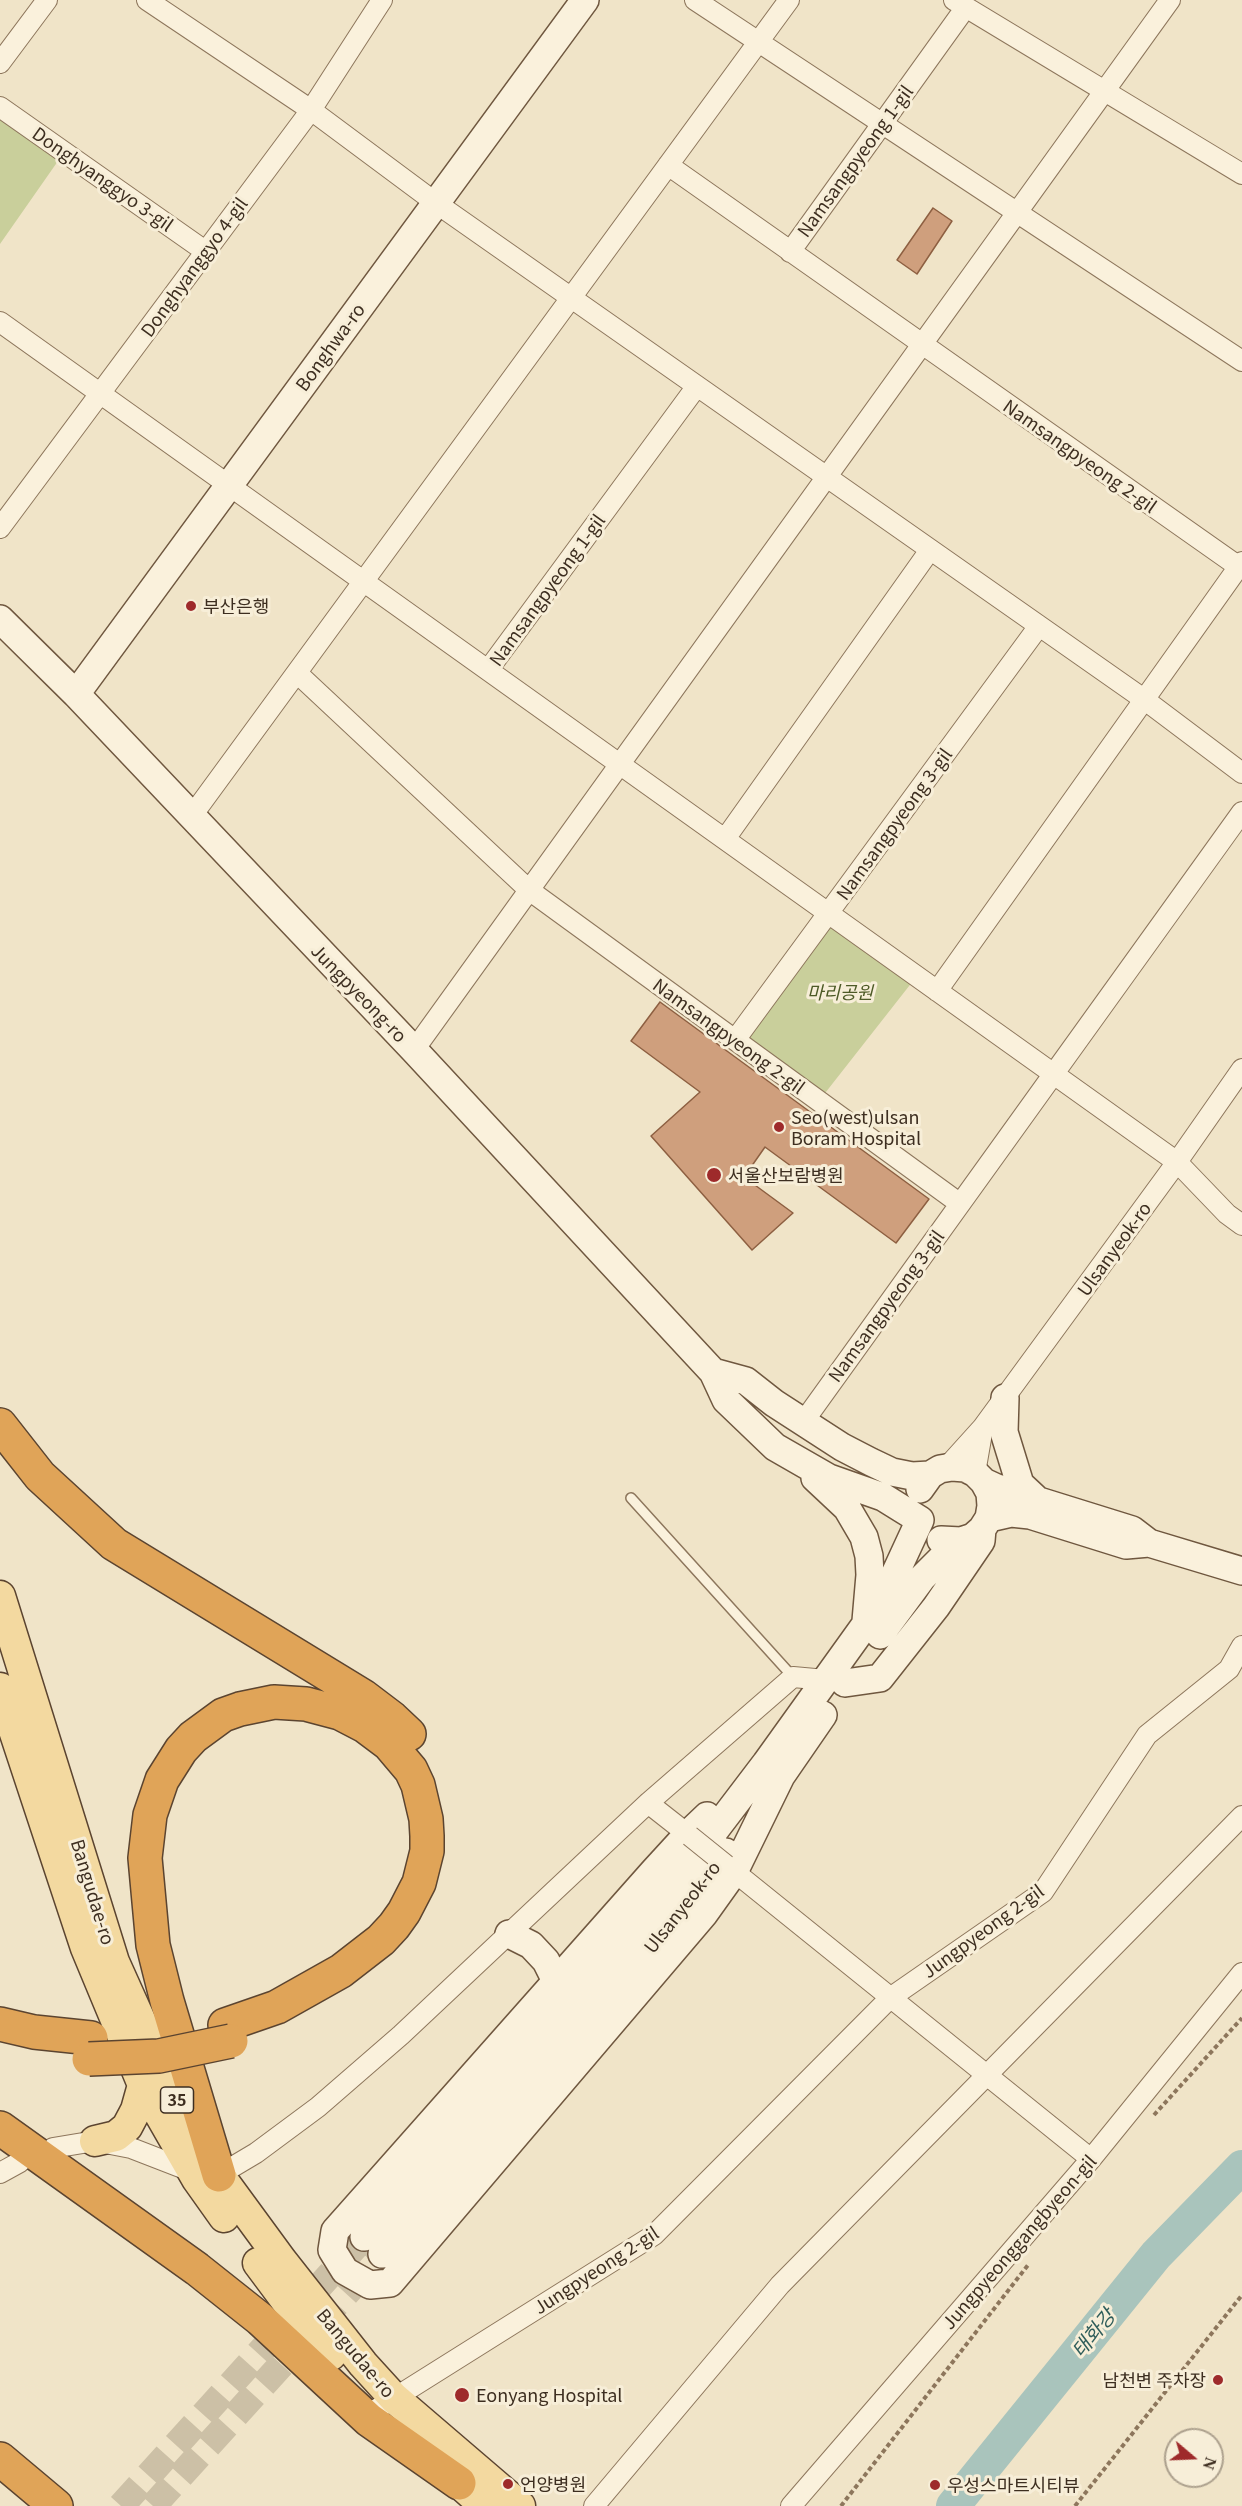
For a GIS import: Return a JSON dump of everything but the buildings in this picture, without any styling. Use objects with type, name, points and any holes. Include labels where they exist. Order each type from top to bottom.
[{"type":"highway","points":[[0,1425],[40,1476],[114,1544],[363,1696],[392,1718],[421,1749],[441,1789],[448,1832],[444,1863],[428,1909],[409,1936],[377,1968],[334,1998],[289,2020],[228,2033],[183,2036],[90,2049],[26,2050],[0,2042]]},
{"type":"highway","points":[[206,2173],[153,1945],[146,1858],[150,1815],[162,1780],[181,1750],[200,1731],[223,1715],[274,1702],[306,1704],[340,1713],[378,1734],[399,1754],[411,1770],[418,1785],[426,1819],[427,1836],[427,1851],[419,1883],[404,1912],[381,1940],[341,1971],[228,2033]]},
{"type":"highway","points":[[0,2024],[90,2049]]},
{"type":"highway","points":[[0,2128],[197,2269],[260,2319],[380,2429],[459,2483]]},
{"type":"highway","points":[[0,2459],[56,2506]]},
{"type":"main road","name":"Bonghwa-ro","points":[[76,694],[585,0]]},
{"type":"main road","name":"Jungpyeong-ro","points":[[0,619],[76,694],[414,1050],[713,1372]]},
{"type":"main road","points":[[713,1372],[747,1381],[774,1403],[842,1447],[882,1467],[912,1476],[964,1468],[980,1478],[1036,1500],[1132,1530],[1149,1543],[1242,1571]]},
{"type":"main road","points":[[713,1372],[726,1400],[775,1447],[829,1478],[883,1497],[920,1520]]},
{"type":"main road","points":[[1005,1398],[1004,1432],[1020,1484],[1036,1500]]},
{"type":"main road","points":[[802,1464],[847,1508],[864,1537],[869,1556],[870,1575],[866,1623]]},
{"type":"main road","points":[[938,1472],[922,1485],[917,1496],[916,1508],[927,1531],[937,1538],[958,1542],[973,1537],[986,1523],[1011,1514],[1030,1515],[1126,1545],[1149,1543]]},
{"type":"main road","points":[[835,1682],[880,1678],[936,1607],[981,1542],[991,1506],[990,1493],[980,1478]]},
{"type":"main road","name":"Ulsanyeok-ro","points":[[835,1682],[866,1623],[883,1600],[920,1520]]},
{"type":"main road","name":"Ulsanyeok-ro","points":[[373,2246],[675,1921],[835,1682],[922,1578],[958,1542]]},
{"type":"main road","name":"Bangudae-ro","points":[[0,1596],[114,1962],[206,2173]]},
{"type":"main road","name":"Bangudae-ro","points":[[0,1688],[86,1948],[143,2085],[206,2173],[304,2289],[363,2364],[385,2404],[459,2483],[485,2506]]},
{"type":"main road","points":[[774,1770],[730,1868],[704,1914],[390,2283],[370,2285],[345,2271],[332,2250],[335,2231],[688,1835],[774,1770]]},
{"type":"main road","points":[[509,1934],[531,1945],[546,1961],[556,1981]]},
{"type":"main road","points":[[95,2141],[116,2136],[127,2127],[136,2110],[143,2085]]},
{"type":"main road","name":"Bangudae-ro","points":[[385,2404],[520,2506]]},
{"type":"street","points":[[0,63],[46,0]]},
{"type":"street","points":[[147,0],[310,110],[436,203],[1145,700],[1242,773]]},
{"type":"street","name":"Donghyanggyo 4-gil","points":[[0,528],[310,110],[382,0]]},
{"type":"street","points":[[695,0],[1242,361]]},
{"type":"street","points":[[191,817],[789,0]]},
{"type":"street","points":[[414,1050],[1170,0]]},
{"type":"street","name":"Namsangpyeong 1-gil","points":[[668,165],[790,252],[882,123],[960,3],[1104,91]]},
{"type":"street","points":[[1104,91],[1242,174]]},
{"type":"street","name":"Donghyanggyo 3-gil","points":[[0,107],[205,251]]},
{"type":"street","name":"Namsangpyeong 2-gil","points":[[790,252],[1241,566]]},
{"type":"street","points":[[0,322],[101,394]]},
{"type":"street","name":"Namsangpyeong 1-gil","points":[[101,394],[488,670],[697,386]]},
{"type":"street","points":[[725,839],[930,550]]},
{"type":"street","points":[[937,991],[1241,566]]},
{"type":"street","name":"Namsangpyeong 3-gil","points":[[1039,626],[829,914],[1053,1074]]},
{"type":"street","points":[[488,670],[829,914],[735,1040]]},
{"type":"street","points":[[297,673],[529,890]]},
{"type":"street","name":"Namsangpyeong 3-gil","points":[[804,1421],[1242,812]]},
{"type":"street","name":"Namsangpyeong 2-gil","points":[[529,890],[959,1203]]},
{"type":"street","name":"Ulsanyeok-ro","points":[[938,1472],[983,1427],[1005,1398],[1242,1069]]},
{"type":"street","points":[[1053,1074],[1177,1162],[1227,1214],[1242,1225]]},
{"type":"street","points":[[980,1478],[983,1427]]},
{"type":"street","name":"Jungpyeong 2-gil","points":[[385,2404],[654,2235],[890,1998],[1043,1892],[1148,1735],[1229,1670],[1242,1646]]},
{"type":"street","points":[[53,2148],[95,2141],[131,2148],[206,2173],[256,2153],[318,2107],[401,2035],[648,1803],[794,1677],[835,1682]]},
{"type":"street","points":[[648,1803],[1091,2159]]},
{"type":"street","points":[[594,2506],[780,2285],[1242,1816]]},
{"type":"street","name":"Jungpyeonggangbyeon-gil","points":[[791,2506],[1091,2159],[1242,1972]]},
{"type":"street","points":[[0,2173],[20,2162]]},
{"type":"lane","points":[[631,1498],[794,1677]]},
{"type":"path","points":[[1150,2120],[1242,2018]]},
{"type":"path","points":[[841,2506],[1030,2262]]},
{"type":"path","points":[[1075,2506],[1242,2295]]},
{"type":"green space","points":[[0,118],[58,161],[0,244]]},
{"type":"green space","name":"마리공원","points":[[830,922],[913,981],[822,1097],[745,1040]]},
{"type":"waterway","name":"태화강","points":[[953,2506],[1156,2255],[1242,2167]]},
{"type":"tunnel","points":[[121,2506],[364,2237]]},
{"type":"tunnel","points":[[153,2506],[382,2254]]},
{"type":"place","name":"부산은행","points":[[191,606]]},
{"type":"place","name":"Seo(west)ulsan Boram Hospital","points":[[779,1127]]},
{"type":"place","name":"서울산보람병원","points":[[714,1175]]},
{"type":"place","name":"남천변 주차장","points":[[1218,2380]]},
{"type":"place","name":"Eonyang Hospital","points":[[462,2395]]},
{"type":"place","name":"언양병원","points":[[508,2484]]},
{"type":"place","name":"우성스마트시티뷰","points":[[935,2485]]}]
